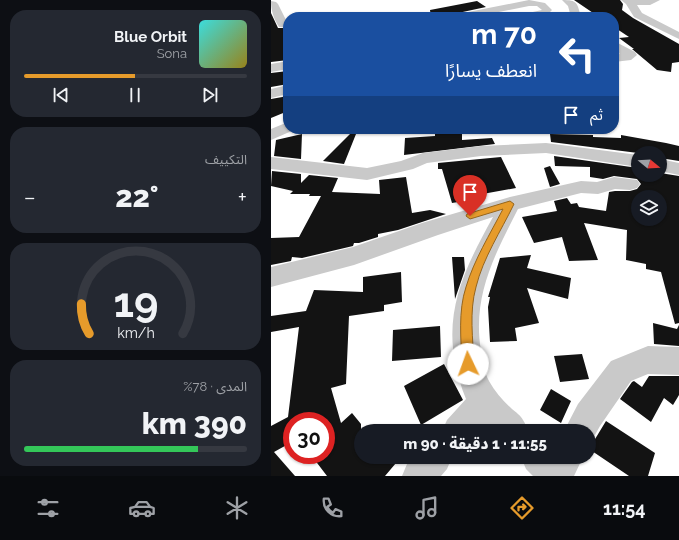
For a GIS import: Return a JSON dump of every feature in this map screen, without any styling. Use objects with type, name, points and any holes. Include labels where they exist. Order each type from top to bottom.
[{"type":"street","points":[[567,0],[573,5],[575,12]]},
{"type":"street","points":[[628,1],[650,2],[655,0]]},
{"type":"street","points":[[628,1],[638,15],[679,36]]},
{"type":"street","points":[[485,12],[537,3],[544,6],[547,10],[545,12]]},
{"type":"street","points":[[271,4],[273,4],[283,19]]},
{"type":"street","points":[[271,27],[283,25]]},
{"type":"street","points":[[619,48],[631,55],[619,58]]},
{"type":"street","points":[[271,68],[283,66]]},
{"type":"street","points":[[271,94],[283,90]]},
{"type":"street","points":[[271,135],[283,129]]},
{"type":"street","points":[[271,163],[367,174],[399,167],[423,158],[481,151],[546,148],[631,160]]},
{"type":"street","points":[[667,166],[679,169]]},
{"type":"street","points":[[271,277],[354,256],[430,229],[510,204],[581,187],[598,188],[614,184],[630,184]]},
{"type":"street","points":[[505,424],[484,402],[473,382],[468,364],[466,323],[470,288],[480,262],[510,204]]},
{"type":"street","points":[[584,424],[621,371],[648,360],[679,361]]},
{"type":"street","points":[[464,424],[484,402]]},
{"type":"street","points":[[419,476],[429,464]]},
{"type":"street","points":[[545,464],[557,475],[562,464]]},
{"type":"building","points":[[574,0],[620,0],[623,4],[622,10],[633,18],[679,44],[679,62],[672,63],[671,72],[657,70],[632,49],[634,49],[619,38],[629,37],[619,30],[619,12],[592,12]]},
{"type":"building","points":[[477,1],[486,7],[463,12],[430,12],[430,10]]},
{"type":"building","points":[[271,13],[278,28],[283,28],[283,61],[271,62]]},
{"type":"building","points":[[283,72],[283,85],[271,87],[271,73]]},
{"type":"building","points":[[283,97],[283,113],[271,118],[271,99]]},
{"type":"building","points":[[302,134],[301,159],[274,156],[276,140]]},
{"type":"building","points":[[350,134],[356,134],[344,164],[323,161]]},
{"type":"building","points":[[435,134],[462,134],[462,140],[492,138],[495,144],[404,155],[405,138],[435,136]]},
{"type":"building","points":[[550,134],[593,135],[593,137],[621,138],[621,135],[679,146],[679,161],[667,159],[667,146],[631,146],[631,152],[551,142]]},
{"type":"building","points":[[554,156],[631,167],[631,178],[614,176],[603,179],[590,177],[590,167],[555,166]]},
{"type":"building","points":[[501,157],[516,188],[477,195],[480,203],[466,205],[464,201],[452,203],[442,169],[438,169],[438,163]]},
{"type":"building","points":[[550,166],[560,184],[550,187],[544,168]]},
{"type":"building","points":[[272,171],[301,174],[301,183],[309,175],[338,178],[332,192],[380,194],[379,180],[406,177],[412,213],[430,210],[446,214],[398,230],[378,234],[378,237],[359,243],[354,243],[353,246],[302,258],[292,257],[291,261],[271,265],[271,238],[299,237],[321,196],[309,196],[310,194],[290,194],[293,191],[271,186]]},
{"type":"building","points":[[667,174],[679,176],[679,323],[675,324],[661,272],[646,269],[646,264],[626,260],[627,230],[584,223],[598,260],[569,261],[562,237],[534,243],[522,217],[557,211],[554,201],[567,198],[571,204],[577,203],[579,207],[606,211],[609,192],[631,191],[631,226],[667,226],[667,190],[634,190],[637,189],[641,184],[639,182],[667,182]]},
{"type":"building","points":[[531,255],[527,268],[571,278],[568,299],[527,288],[539,323],[515,328],[517,341],[490,342],[488,307],[490,297],[488,297],[500,258]]},
{"type":"building","points":[[452,257],[464,257],[465,270],[455,299]]},
{"type":"building","points":[[401,272],[402,302],[384,305],[384,311],[349,316],[346,384],[331,388],[341,423],[352,413],[361,424],[354,424],[354,464],[395,464],[385,476],[327,476],[318,464],[335,464],[335,412],[289,412],[299,327],[271,332],[271,316],[306,311],[314,290],[363,292],[363,277]]},
{"type":"building","points":[[653,323],[677,329],[679,325],[679,346],[654,344]]},
{"type":"building","points":[[440,326],[441,357],[392,361],[393,330]]},
{"type":"building","points":[[582,354],[589,379],[560,382],[554,356]]},
{"type":"building","points":[[444,364],[463,400],[421,424],[404,386]]},
{"type":"building","points":[[649,376],[679,376],[679,395],[673,405],[664,398],[651,422],[620,399],[632,382],[634,381],[642,387]]},
{"type":"building","points":[[551,389],[571,401],[561,423],[540,410]]},
{"type":"building","points":[[283,420],[283,447],[274,452],[295,476],[271,476],[271,426]]},
{"type":"building","points":[[606,421],[655,453],[648,476],[629,476],[596,454],[596,437]]},
{"type":"route","points":[[468,364],[466,323],[470,288],[480,262],[510,204],[470,216]]}]
